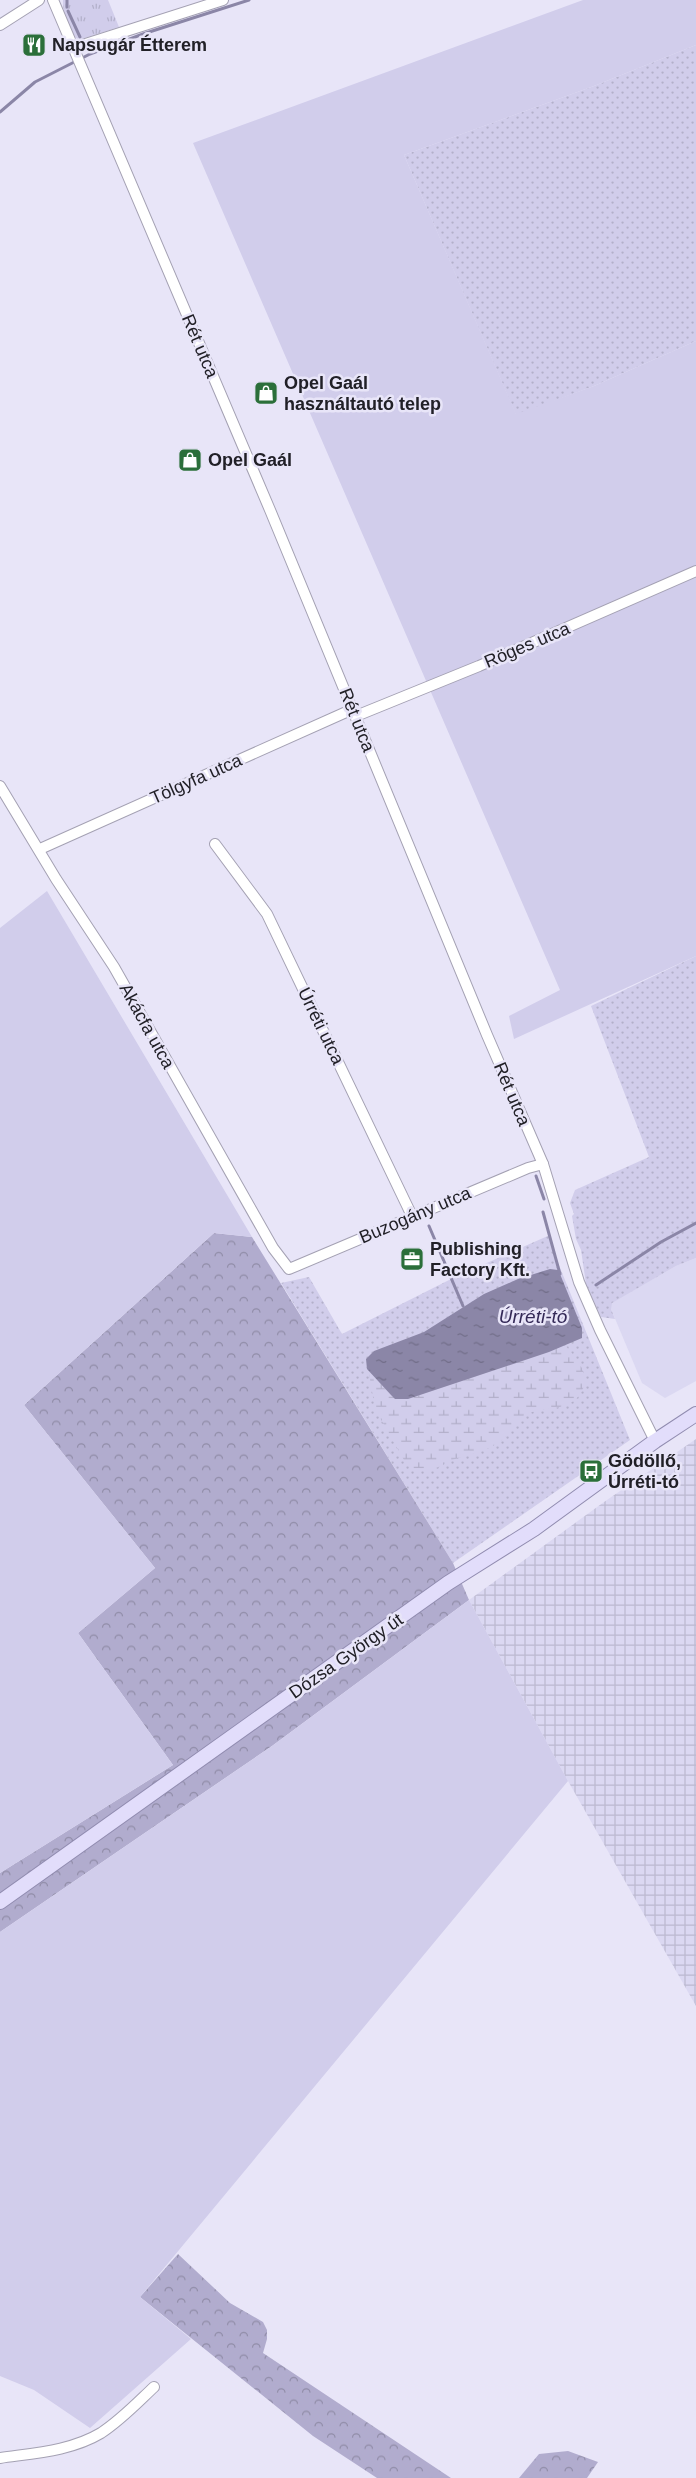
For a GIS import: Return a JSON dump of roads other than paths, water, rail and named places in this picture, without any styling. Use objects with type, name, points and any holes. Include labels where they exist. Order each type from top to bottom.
[{"type":"main road","name":"Dózsa György út","points":[[0,1902],[448,1583],[534,1529],[655,1441],[696,1414]]},
{"type":"street","points":[[0,25],[39,0]]},
{"type":"street","name":"Rét utca","points":[[53,0],[354,712],[542,1164],[579,1282],[600,1330],[655,1441]]},
{"type":"street","points":[[74,51],[223,0]]},
{"type":"street","name":"Röges utca","points":[[354,712],[479,666],[696,571]]},
{"type":"street","name":"Tölgyfa utca","points":[[40,849],[354,712]]},
{"type":"street","name":"Akácfa utca","points":[[0,786],[40,849],[56,880],[114,967],[264,1231],[289,1269]]},
{"type":"street","name":"Úrréti utca","points":[[215,844],[266,914],[412,1216]]},
{"type":"street","name":"Buzogány utca","points":[[289,1269],[412,1216],[542,1164]]},
{"type":"street","points":[[0,2458],[49,2451],[91,2438],[121,2418],[154,2387]]},
{"type":"water","name":"Úrréti-tó","points":[[550,1269],[558,1270],[560,1274],[582,1328],[582,1338],[549,1352],[408,1399],[395,1399],[367,1369],[366,1359],[374,1351],[424,1332],[484,1294],[518,1279]]},
{"type":"waterway","points":[[67,0],[67,7]]},
{"type":"waterway","points":[[0,112],[35,82],[90,54],[143,34],[249,0]]},
{"type":"waterway","points":[[68,11],[80,37]]},
{"type":"waterway","points":[[536,1176],[544,1199]]},
{"type":"waterway","points":[[543,1212],[560,1274]]},
{"type":"waterway","points":[[596,1285],[661,1242],[696,1223]]},
{"type":"waterway","points":[[429,1226],[463,1306]]},
{"type":"place","name":"Napsugár Étterem","points":[[34,45]]},
{"type":"place","name":"Opel Gaál használtautó telep","points":[[266,393]]},
{"type":"place","name":"Opel Gaál","points":[[190,460]]},
{"type":"place","name":"Publishing Factory Kft.","points":[[412,1259]]},
{"type":"place","name":"Gödöllő, Úrréti-tó","points":[[591,1471]]}]
